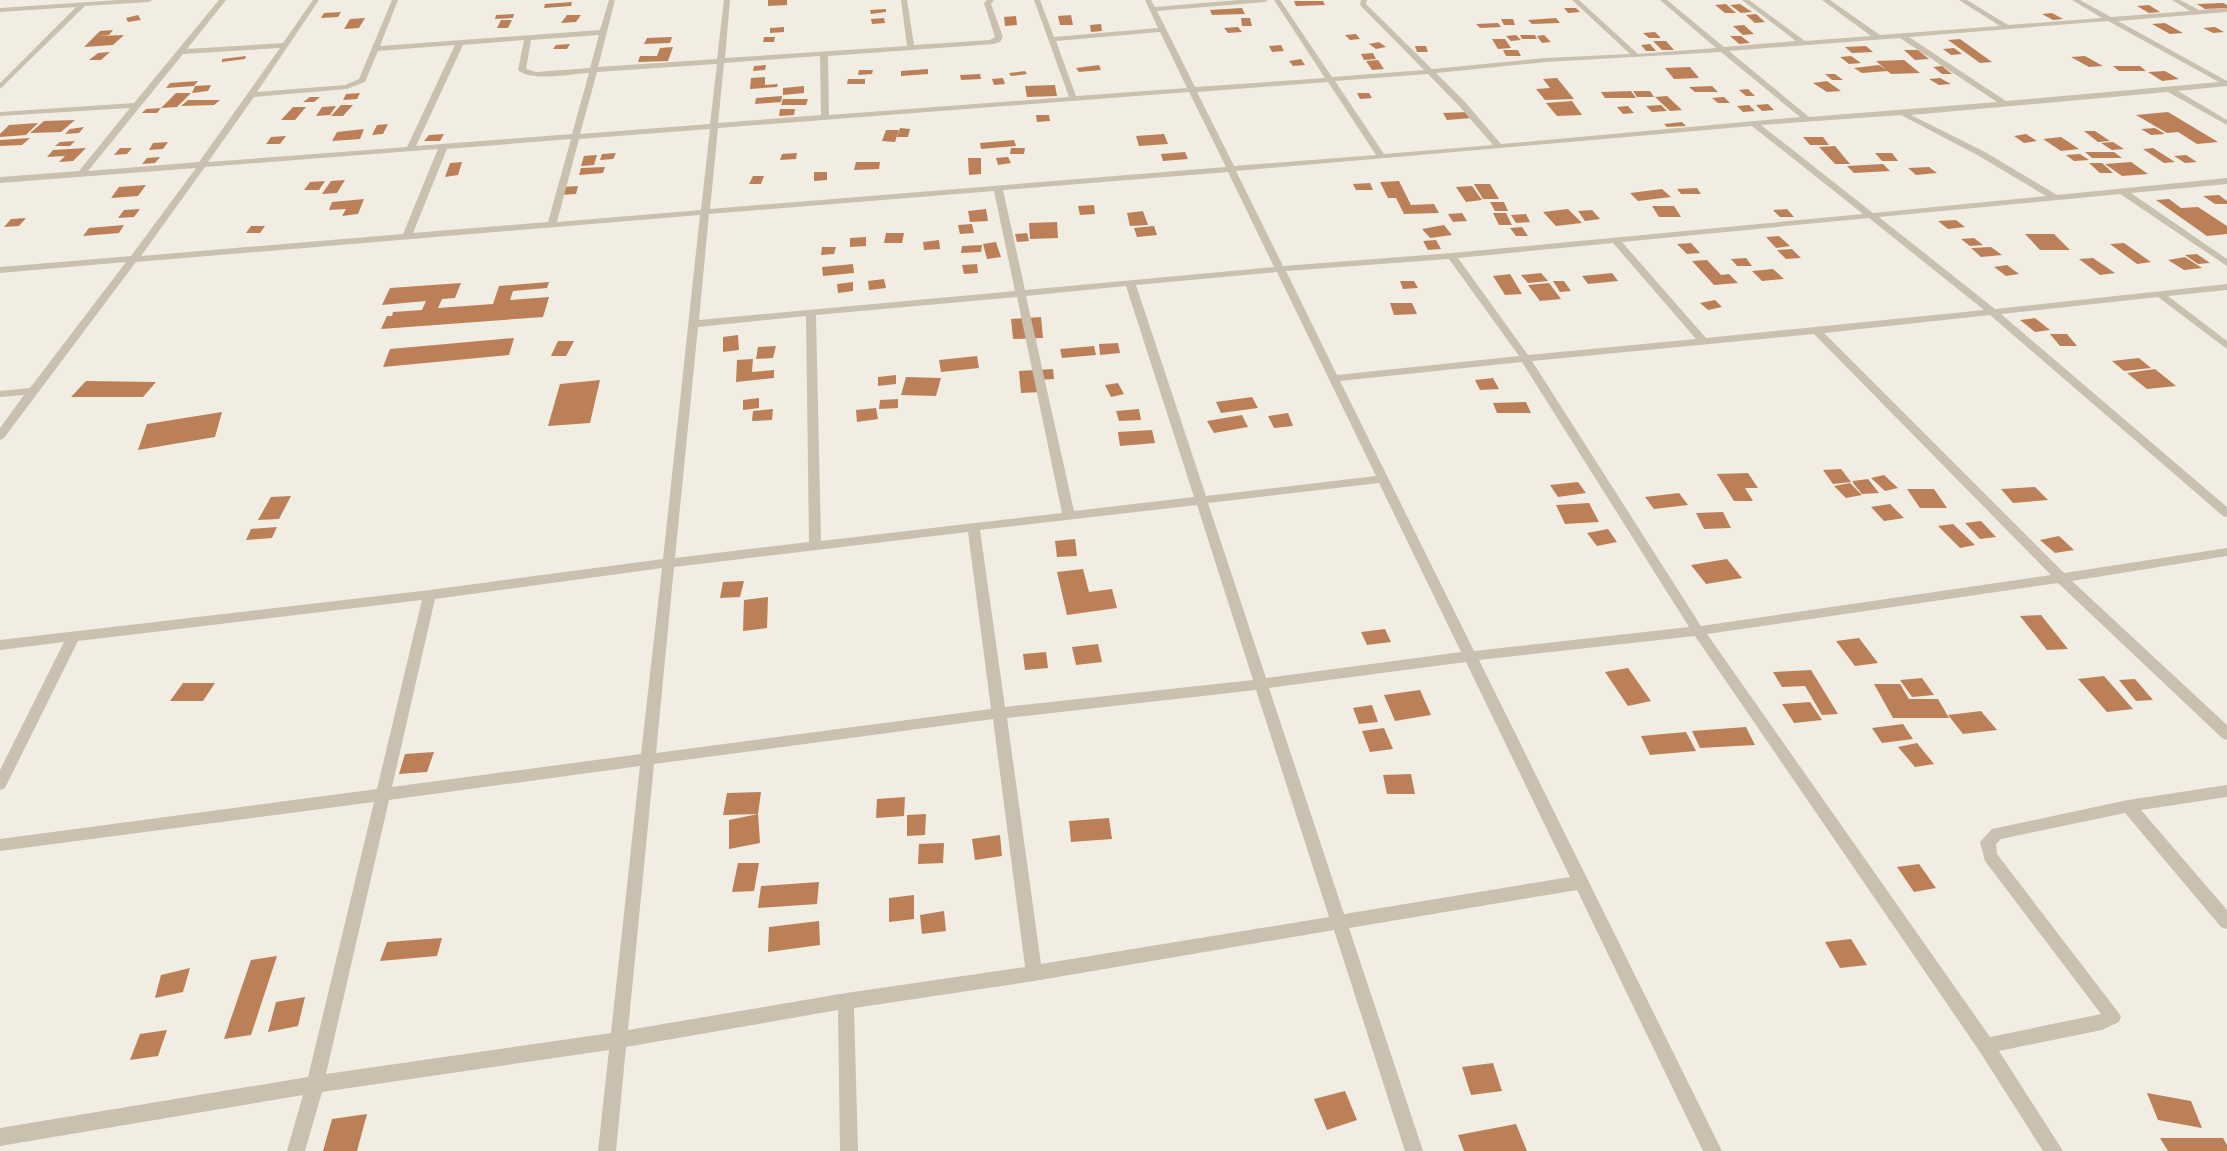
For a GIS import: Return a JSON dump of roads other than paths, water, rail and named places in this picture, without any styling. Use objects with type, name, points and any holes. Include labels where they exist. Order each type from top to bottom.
[{"type":"street","points":[[0,10],[84,2],[149,0]]},
{"type":"street","points":[[81,174],[135,105],[182,52],[223,0]]},
{"type":"street","points":[[0,436],[31,391],[133,259],[202,165],[252,96],[316,0]]},
{"type":"street","points":[[252,96],[347,87],[362,80],[395,0]]},
{"type":"street","points":[[552,225],[612,0]]},
{"type":"street","points":[[607,1151],[727,0]]},
{"type":"street","points":[[904,0],[911,48]]},
{"type":"street","points":[[528,37],[522,70],[527,73],[592,71],[911,48],[997,40],[999,37],[987,3],[991,0]]},
{"type":"street","points":[[1037,0],[1073,98]]},
{"type":"street","points":[[1265,0],[1150,4],[1713,1151]]},
{"type":"street","points":[[1276,0],[1381,156]]},
{"type":"street","points":[[1364,0],[1362,4],[1428,72],[1463,104],[1499,147]]},
{"type":"street","points":[[1575,0],[1636,56]]},
{"type":"street","points":[[1663,0],[1807,119]]},
{"type":"street","points":[[1745,0],[1803,43]]},
{"type":"street","points":[[1825,0],[1878,37]]},
{"type":"street","points":[[1962,0],[2008,27]]},
{"type":"street","points":[[2075,0],[2227,84]]},
{"type":"street","points":[[2175,0],[2199,13]]},
{"type":"street","points":[[0,87],[84,2]]},
{"type":"street","points":[[0,180],[1428,72],[1546,60],[1636,56],[2227,10]]},
{"type":"street","points":[[1051,39],[1163,30]]},
{"type":"street","points":[[375,49],[604,32]]},
{"type":"street","points":[[1901,35],[2003,103]]},
{"type":"street","points":[[410,149],[460,43]]},
{"type":"street","points":[[182,52],[286,45]]},
{"type":"street","points":[[824,54],[824,117]]},
{"type":"street","points":[[0,270],[1499,147],[1754,123],[2227,84]]},
{"type":"street","points":[[2169,89],[2227,122]]},
{"type":"street","points":[[0,114],[135,105]]},
{"type":"street","points":[[1902,112],[1982,154],[2053,196]]},
{"type":"street","points":[[1754,123],[1991,311],[2227,513]]},
{"type":"street","points":[[407,236],[444,146]]},
{"type":"street","points":[[693,324],[1280,269],[1452,256],[1614,238],[1870,216],[2053,196],[2227,181]]},
{"type":"street","points":[[998,187],[1070,517]]},
{"type":"street","points":[[2122,191],[2227,262]]},
{"type":"street","points":[[1614,238],[1703,341]]},
{"type":"street","points":[[1452,256],[1525,358],[1698,631],[1986,1046],[2054,1151]]},
{"type":"street","points":[[1130,283],[1341,922],[1414,1151]]},
{"type":"street","points":[[1334,378],[1703,341],[1816,332],[1991,311],[2227,287]]},
{"type":"street","points":[[2158,293],[2227,346]]},
{"type":"street","points":[[811,313],[815,546]]},
{"type":"street","points":[[1816,332],[2062,578],[2227,734]]},
{"type":"street","points":[[0,394],[31,391]]},
{"type":"street","points":[[0,645],[430,595],[668,563],[1384,480]]},
{"type":"street","points":[[974,528],[1034,973]]},
{"type":"street","points":[[0,845],[999,713],[1263,684],[1471,656],[1698,631],[2227,552]]},
{"type":"street","points":[[296,1151],[314,1084],[430,595]]},
{"type":"street","points":[[0,784],[74,636]]},
{"type":"street","points":[[1986,1046],[2102,1022],[2113,1016],[1990,856],[1988,842],[1997,834],[2128,806],[2227,791]]},
{"type":"street","points":[[2128,806],[2227,922]]},
{"type":"street","points":[[0,1137],[314,1084],[618,1040],[846,1001],[1034,973],[1581,882]]},
{"type":"street","points":[[846,1001],[849,1151]]}]
